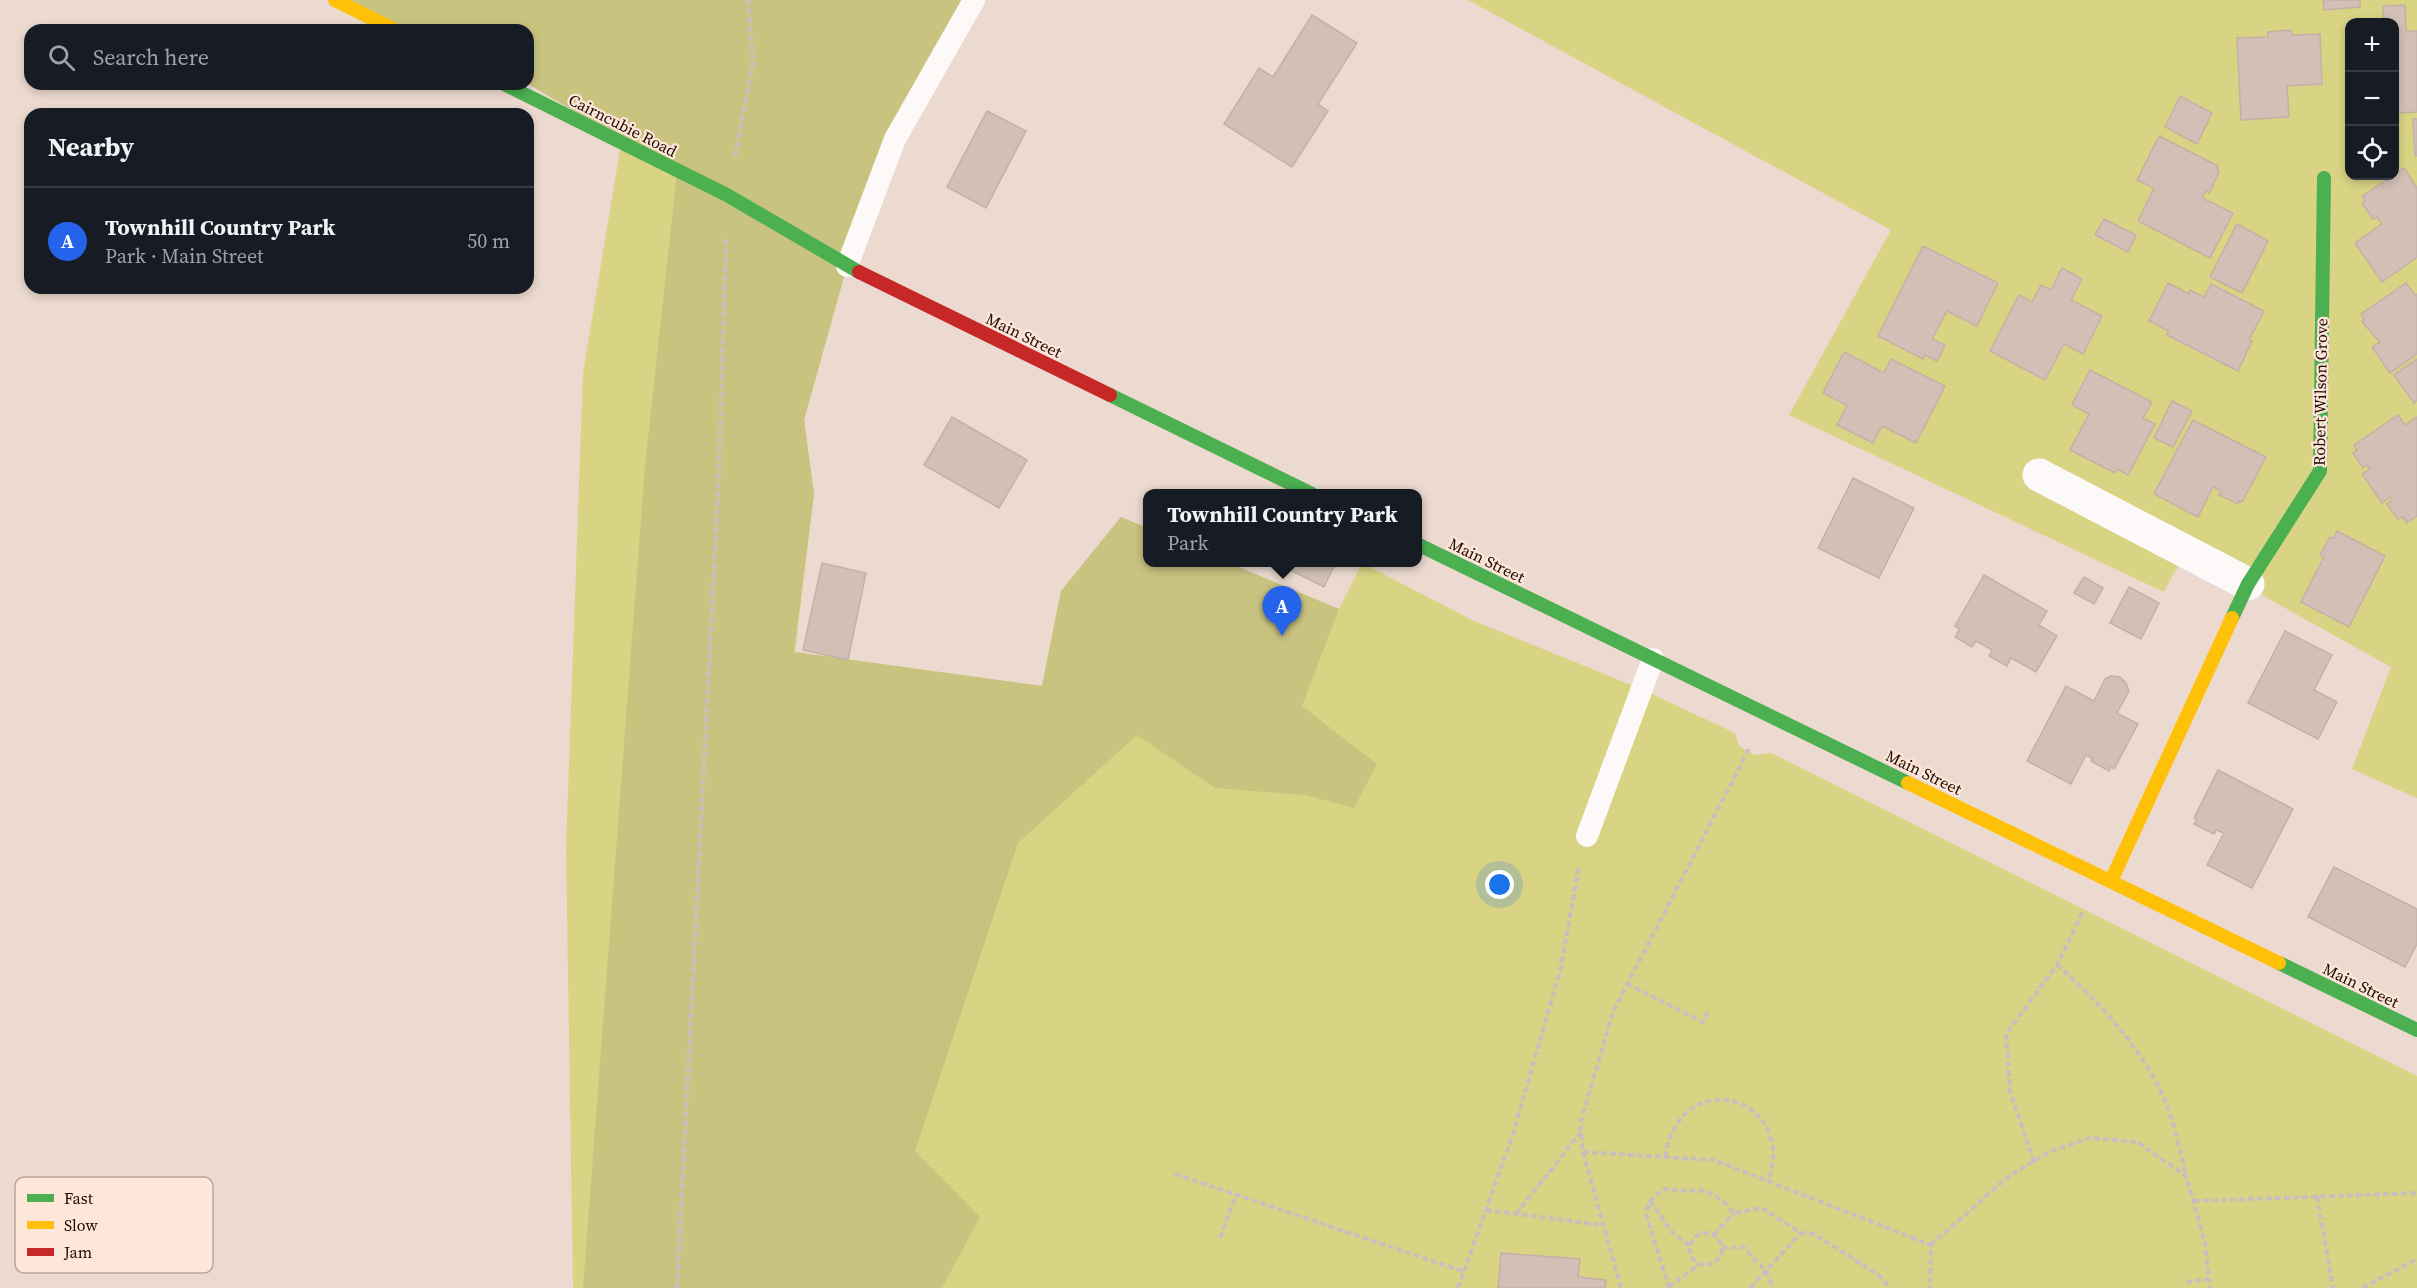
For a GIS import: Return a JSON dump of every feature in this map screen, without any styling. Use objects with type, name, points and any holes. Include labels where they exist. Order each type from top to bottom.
[{"type":"street","points":[[334,0],[383,24]]},
{"type":"street","name":"Cairncubie Road","points":[[516,90],[728,195]]},
{"type":"street","name":"Robert Wilson Grove","points":[[2105,879],[2248,585],[2320,471],[2324,178]]},
{"type":"street","name":"Main Street","points":[[728,195],[847,266],[1302,489]]},
{"type":"street","points":[[2039,475],[2248,585]]},
{"type":"street","name":"Main Street","points":[[1422,546],[2417,1030]]},
{"type":"lane","points":[[847,266],[896,138],[974,0]]},
{"type":"lane","points":[[1587,836],[1653,659]]},
{"type":"path","points":[[677,1288],[719,471],[728,195],[753,62],[748,0]]},
{"type":"path","points":[[1621,1288],[1583,1152],[1580,1125],[1613,1012],[1767,714]]},
{"type":"path","points":[[1458,1288],[1462,1271],[1513,1134],[1560,971],[1587,836]]},
{"type":"path","points":[[2034,1162],[2010,1091],[2006,1034],[2057,965],[2105,879]]},
{"type":"path","points":[[2057,965],[2087,991],[2138,1051],[2170,1112],[2205,1243],[2210,1288]]},
{"type":"path","points":[[1627,984],[1703,1022],[1708,1012]]},
{"type":"path","points":[[1665,1157],[1668,1139],[1675,1122],[1686,1111],[1704,1102],[1727,1100],[1742,1104],[1754,1111],[1768,1130],[1775,1153],[1774,1165],[1768,1181]]},
{"type":"path","points":[[1515,1215],[1581,1132]]},
{"type":"path","points":[[1930,1288],[1931,1245],[2009,1176],[2051,1151],[2090,1138],[2137,1142],[2186,1176]]},
{"type":"path","points":[[1583,1152],[1714,1160],[1931,1245]]},
{"type":"path","points":[[1176,1174],[1462,1271]]},
{"type":"path","points":[[1722,1248],[1715,1262],[1699,1264],[1669,1287],[1646,1214],[1650,1201],[1664,1189],[1683,1192],[1705,1189],[1723,1200],[1734,1212]]},
{"type":"path","points":[[2194,1201],[2417,1193]]},
{"type":"path","points":[[1220,1238],[1236,1195]]},
{"type":"path","points":[[2317,1196],[2333,1288]]},
{"type":"path","points":[[1650,1201],[1672,1232],[1690,1246],[1692,1256],[1699,1264]]},
{"type":"path","points":[[1714,1235],[1734,1212],[1762,1208],[1801,1233],[1814,1234],[1832,1248],[1852,1257],[1879,1275],[1890,1288]]},
{"type":"path","points":[[1486,1210],[1602,1224]]},
{"type":"path","points":[[1750,1288],[1801,1233]]},
{"type":"path","points":[[1690,1246],[1700,1234],[1714,1235]]},
{"type":"path","points":[[1714,1235],[1722,1248]]},
{"type":"path","points":[[1722,1248],[1743,1247],[1766,1272],[1773,1288]]},
{"type":"path","points":[[2362,1288],[2417,1259]]},
{"type":"path","points":[[2186,1282],[2209,1279]]},
{"type":"shaded area","points":[[335,0],[974,0],[895,139],[847,266],[804,420],[814,494],[794,652],[1042,686],[1061,591],[1121,517],[1143,526],[1143,567],[1239,567],[1339,609],[1302,706],[1377,764],[1354,808],[1305,795],[1215,788],[1137,735],[1018,843],[915,1151],[980,1217],[942,1288],[583,1288],[645,466],[677,172],[534,88],[534,24],[383,24]]},
{"type":"shaded area","points":[[645,0],[895,139],[847,266],[804,420],[814,494],[795,652],[1042,686],[1061,591],[1121,517],[1143,526],[1143,567],[1239,567],[1339,609],[1360,567],[1370,567],[1474,621],[1641,689],[1735,733],[1739,746],[1755,755],[1771,753],[2417,1076],[2417,1288],[573,1288],[566,847],[583,373]]},
{"type":"shaded area","points":[[1468,0],[2417,0],[2417,798],[2352,769],[2391,667],[2185,552],[2164,592],[1789,415],[1891,230]]},
{"type":"building","points":[[2323,0],[2360,0],[2360,7],[2324,10]]},
{"type":"building","points":[[2405,5],[2406,31],[2417,31],[2417,112],[2399,113],[2399,18],[2384,18],[2383,6]]},
{"type":"building","points":[[1312,15],[1357,43],[1318,104],[1328,111],[1292,167],[1224,124],[1259,68],[1273,77]]},
{"type":"building","points":[[2291,30],[2292,35],[2320,34],[2322,84],[2287,86],[2289,117],[2241,120],[2237,38],[2268,37],[2268,32]]},
{"type":"building","points":[[2180,96],[2212,113],[2197,144],[2165,127]]},
{"type":"building","points":[[987,111],[1026,131],[986,208],[947,187]]},
{"type":"building","points":[[2413,119],[2417,119],[2417,156],[2415,156]]},
{"type":"building","points":[[2159,136],[2218,166],[2217,171],[2219,172],[2209,193],[2206,191],[2202,198],[2233,213],[2210,258],[2138,221],[2154,188],[2137,180]]},
{"type":"building","points":[[2404,168],[2417,188],[2417,257],[2382,282],[2355,243],[2382,224],[2377,217],[2373,219],[2362,203],[2365,200],[2363,196],[2386,180],[2399,180],[2399,171]]},
{"type":"building","points":[[2104,219],[2136,235],[2128,252],[2095,235]]},
{"type":"building","points":[[2237,224],[2268,241],[2242,293],[2210,277]]},
{"type":"building","points":[[1923,246],[1998,283],[1977,326],[1947,311],[1932,339],[1945,345],[1937,361],[1925,355],[1923,359],[1878,336]]},
{"type":"building","points":[[2062,268],[2082,279],[2071,300],[2102,316],[2083,354],[2064,344],[2045,380],[1990,351],[2019,295],[2032,302],[2041,285],[2051,290]]},
{"type":"building","points":[[2168,283],[2189,294],[2190,290],[2204,297],[2211,284],[2264,311],[2249,340],[2252,341],[2238,371],[2167,335],[2169,331],[2149,321]]},
{"type":"building","points":[[2406,283],[2415,295],[2417,294],[2417,354],[2390,373],[2372,347],[2380,342],[2362,322],[2364,320],[2361,314]]},
{"type":"building","points":[[1844,352],[1884,373],[1891,359],[1945,386],[1916,443],[1882,426],[1873,443],[1837,425],[1847,405],[1823,393]]},
{"type":"building","points":[[2417,359],[2417,400],[2414,403],[2394,375]]},
{"type":"building","points":[[2090,370],[2152,402],[2143,418],[2155,424],[2128,475],[2117,469],[2115,473],[2070,450],[2089,414],[2072,405]]},
{"type":"building","points":[[2172,401],[2192,411],[2173,447],[2154,438]]},
{"type":"building","points":[[2398,415],[2405,425],[2417,417],[2417,516],[2407,523],[2403,517],[2398,519],[2387,504],[2392,500],[2390,497],[2382,503],[2362,474],[2370,469],[2367,465],[2363,468],[2353,453],[2357,450],[2354,445]]},
{"type":"building","points":[[952,417],[1027,460],[999,508],[924,465]]},
{"type":"building","points":[[2193,420],[2266,457],[2242,502],[2239,501],[2238,504],[2219,495],[2221,491],[2213,487],[2198,517],[2154,494]]},
{"type":"building","points":[[1853,478],[1914,508],[1879,578],[1818,548]]},
{"type":"building","points":[[2337,531],[2385,556],[2349,627],[2301,602],[2324,557],[2320,555],[2330,537],[2334,538]]},
{"type":"building","points":[[822,563],[866,573],[848,660],[803,650]]},
{"type":"building","points":[[1284,567],[1334,567],[1324,587]]},
{"type":"building","points":[[1984,575],[2047,611],[2039,625],[2057,636],[2036,672],[2011,658],[2007,666],[1989,656],[1992,650],[1976,641],[1972,647],[1955,637],[1960,629],[1955,626]]},
{"type":"building","points":[[2084,577],[2103,588],[2094,604],[2074,593]]},
{"type":"building","points":[[2129,587],[2159,603],[2141,639],[2110,623]]},
{"type":"building","points":[[2285,631],[2332,655],[2314,690],[2337,702],[2318,739],[2248,703]]},
{"type":"building","points":[[2111,676],[2120,677],[2126,683],[2129,691],[2117,713],[2138,724],[2114,769],[2111,767],[2109,771],[2091,761],[2092,758],[2086,755],[2071,784],[2027,761],[2066,686],[2094,701],[2105,679]]},
{"type":"building","points":[[2218,770],[2293,809],[2252,888],[2207,865],[2224,833],[2216,830],[2214,834],[2194,824],[2197,820],[2194,818]]},
{"type":"building","points":[[2334,867],[2417,909],[2417,944],[2405,967],[2308,917]]},
{"type":"building","points":[[1501,1253],[1580,1259],[1578,1277],[1606,1280],[1605,1288],[1498,1288]]},
{"type":"traffic: fast","points":[[516,90],[727,195],[859,272]]},
{"type":"traffic: fast","points":[[2232,618],[2248,584],[2320,471],[2324,178]]},
{"type":"traffic: fast","points":[[1110,395],[1302,489]]},
{"type":"traffic: fast","points":[[1422,546],[1908,783]]},
{"type":"traffic: fast","points":[[2279,963],[2417,1030]]},
{"type":"traffic: slow","points":[[335,0],[383,24]]},
{"type":"traffic: slow","points":[[2111,881],[2232,618]]},
{"type":"traffic: slow","points":[[1908,783],[2279,963]]},
{"type":"traffic: jam","points":[[859,272],[1110,395]]},
{"type":"place","name":"Townhill Country Park","points":[[1282,636]]}]
